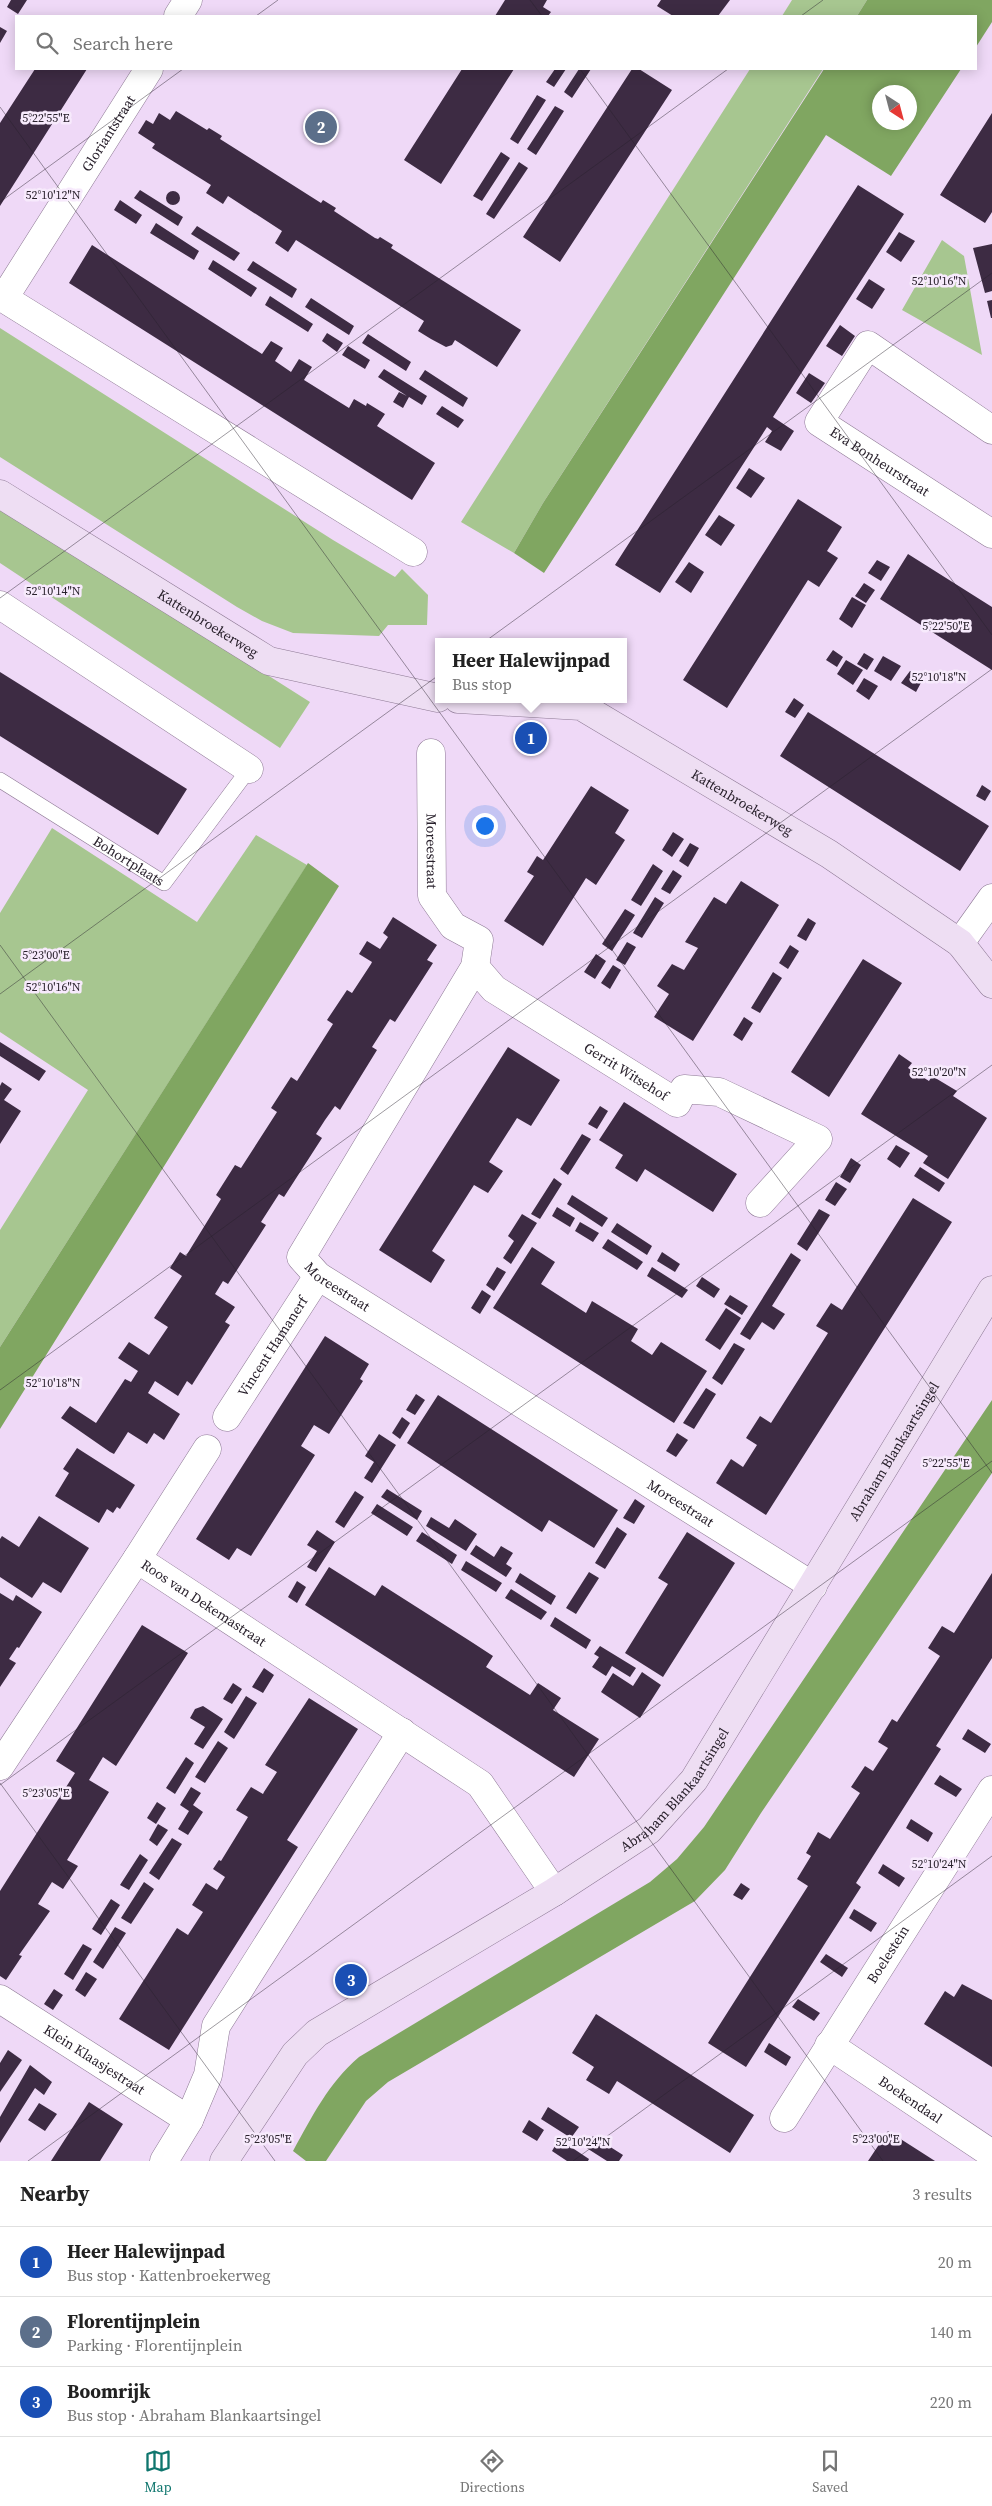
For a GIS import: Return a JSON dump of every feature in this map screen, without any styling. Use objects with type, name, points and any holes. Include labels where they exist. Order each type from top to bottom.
[{"type":"street","points":[[179,15],[188,0]]},
{"type":"street","name":"Gloriantstraat","points":[[2,297],[148,70]]},
{"type":"street","points":[[2,297],[413,552]]},
{"type":"street","name":"Eva Bonheurstraat","points":[[992,430],[868,345],[819,422],[992,534]]},
{"type":"street","name":"Kattenbroekerweg","points":[[0,494],[269,661],[435,697]]},
{"type":"street","points":[[0,605],[248,769]]},
{"type":"street","name":"Kattenbroekerweg","points":[[528,703],[581,706],[829,854],[960,943],[992,984]]},
{"type":"street","name":"Moreestraat","points":[[430,753],[432,896],[453,926],[479,940],[475,967],[301,1257],[318,1276],[814,1586]]},
{"type":"street","points":[[960,943],[992,898]]},
{"type":"street","name":"Gerrit Witsehof","points":[[475,967],[494,989],[677,1103],[684,1089],[719,1092],[818,1139],[760,1203]]},
{"type":"street","name":"Vincent Hamanerf","points":[[227,1417],[318,1276]]},
{"type":"street","name":"Abraham Blankaartsingel","points":[[224,2161],[295,2054],[317,2033],[554,1892],[649,1830],[694,1780],[814,1586],[992,1290]]},
{"type":"street","points":[[137,1559],[207,1449]]},
{"type":"street","name":"Roos van Dekemastraat","points":[[0,1766],[137,1559],[480,1784],[554,1892]]},
{"type":"street","points":[[164,2161],[189,2120],[208,2075],[216,2026],[402,1732]]},
{"type":"street","name":"Boelestein","points":[[784,2118],[992,1790]]},
{"type":"street","name":"Klein Klaasjestraat","points":[[0,1999],[189,2120]]},
{"type":"street","name":"Boekendaal","points":[[829,2045],[992,2154]]},
{"type":"lane","name":"Bohortplaats","points":[[0,780],[164,883],[248,769]]},
{"type":"shaded area","points":[[792,0],[867,0],[858,15],[783,15]]},
{"type":"shaded area","points":[[867,0],[992,0],[992,22],[977,45],[977,15],[858,15]]},
{"type":"shaded area","points":[[749,70],[822,70],[543,503],[514,553],[461,522]]},
{"type":"shaded area","points":[[823,70],[960,70],[891,176],[826,135],[544,573],[514,553],[543,503]]},
{"type":"shaded area","points":[[942,240],[964,256],[982,355],[902,310]]},
{"type":"shaded area","points":[[0,328],[333,540],[395,577],[402,569],[428,595],[427,625],[388,625],[379,636],[293,633],[262,621],[0,457]]},
{"type":"shaded area","points":[[0,505],[310,702],[280,748],[0,563]]},
{"type":"shaded area","points":[[52,828],[197,922],[256,835],[307,865],[0,1347],[0,1230],[88,1090],[0,1032],[0,913]]},
{"type":"shaded area","points":[[308,863],[339,886],[0,1429],[0,1347]]},
{"type":"shaded area","points":[[992,1400],[992,1473],[761,1813],[725,1870],[695,1901],[388,2082],[366,2101],[326,2161],[306,2161],[293,2151],[330,2089],[359,2057],[650,1882],[677,1859],[704,1827]]},
{"type":"building","points":[[11,0],[27,0],[18,14],[7,7]]},
{"type":"building","points":[[505,0],[547,0],[543,7],[551,12],[549,15],[496,15]]},
{"type":"building","points":[[661,0],[730,0],[719,15],[671,15],[657,6]]},
{"type":"building","points":[[0,27],[7,31],[0,43]]},
{"type":"building","points":[[34,70],[86,70],[0,206],[0,123]]},
{"type":"building","points":[[461,70],[513,70],[441,184],[404,160]]},
{"type":"building","points":[[554,70],[565,70],[554,87],[546,82]]},
{"type":"building","points":[[578,70],[590,70],[572,98],[564,92]]},
{"type":"building","points":[[631,70],[641,70],[672,90],[560,262],[523,237]]},
{"type":"building","points":[[537,95],[546,100],[518,144],[510,139]]},
{"type":"building","points":[[555,106],[564,111],[536,155],[527,149]]},
{"type":"building","points":[[176,111],[207,130],[209,128],[222,136],[220,139],[321,203],[323,200],[336,208],[334,211],[375,238],[378,239],[380,237],[393,245],[391,248],[521,330],[497,367],[455,340],[452,345],[446,347],[431,339],[418,331],[424,321],[296,240],[288,252],[275,243],[282,231],[228,196],[223,204],[206,193],[211,185],[152,148],[155,144],[138,133],[146,120],[153,124],[159,113],[170,120]]},
{"type":"building","points":[[992,113],[992,212],[985,223],[940,195]]},
{"type":"building","points":[[501,152],[510,158],[482,201],[473,196]]},
{"type":"building","points":[[519,162],[528,168],[494,219],[486,214]]},
{"type":"building","points":[[858,185],[904,214],[773,417],[794,431],[781,451],[765,442],[772,431],[767,427],[660,593],[615,565]]},
{"type":"building","points":[[140,190],[183,217],[178,226],[134,198]]},
{"type":"building","points":[[173,191],[178,193],[180,198],[178,203],[173,205],[168,203],[166,198],[168,193]]},
{"type":"building","points":[[120,200],[142,215],[136,224],[114,210]]},
{"type":"building","points":[[156,223],[199,251],[194,260],[150,233]]},
{"type":"building","points":[[197,226],[240,253],[234,261],[191,234]]},
{"type":"building","points":[[899,232],[915,241],[901,262],[886,252]]},
{"type":"building","points":[[992,244],[992,291],[985,293],[973,248]]},
{"type":"building","points":[[92,245],[262,354],[271,341],[283,348],[275,361],[291,372],[299,359],[312,367],[304,380],[349,408],[354,399],[366,406],[367,403],[385,414],[377,426],[435,463],[412,500],[69,283]]},
{"type":"building","points":[[213,260],[257,288],[251,297],[208,269]]},
{"type":"building","points":[[253,261],[297,289],[292,298],[247,270]]},
{"type":"building","points":[[869,279],[885,289],[872,309],[856,299]]},
{"type":"building","points":[[270,296],[313,324],[308,332],[265,305]]},
{"type":"building","points":[[311,298],[354,326],[349,335],[305,307]]},
{"type":"building","points":[[992,300],[992,318],[991,318],[987,301]]},
{"type":"building","points":[[840,325],[855,336],[842,356],[826,346]]},
{"type":"building","points":[[327,333],[343,343],[337,352],[322,341]]},
{"type":"building","points":[[368,334],[411,362],[406,371],[362,343]]},
{"type":"building","points":[[348,346],[370,360],[365,369],[342,355]]},
{"type":"building","points":[[384,369],[427,396],[422,405],[409,397],[403,408],[393,402],[399,392],[407,396],[378,377]]},
{"type":"building","points":[[425,370],[468,398],[463,407],[419,379]]},
{"type":"building","points":[[809,373],[825,383],[811,403],[796,393]]},
{"type":"building","points":[[442,406],[464,420],[458,428],[436,414]]},
{"type":"building","points":[[749,468],[765,478],[751,498],[736,488]]},
{"type":"building","points":[[798,499],[842,527],[827,551],[838,558],[819,587],[808,580],[727,708],[683,680]]},
{"type":"building","points":[[719,515],[735,525],[721,546],[705,535]]},
{"type":"building","points":[[908,554],[992,607],[992,670],[880,599]]},
{"type":"building","points":[[877,560],[890,567],[881,581],[868,573]]},
{"type":"building","points":[[689,562],[704,572],[691,593],[675,582]]},
{"type":"building","points":[[864,583],[875,590],[866,603],[855,596]]},
{"type":"building","points":[[852,597],[866,605],[852,628],[839,619]]},
{"type":"building","points":[[833,650],[843,657],[837,667],[826,660]]},
{"type":"building","points":[[864,653],[874,659],[867,670],[857,664]]},
{"type":"building","points":[[883,656],[901,666],[891,681],[874,671]]},
{"type":"building","points":[[846,660],[863,670],[853,685],[837,674]]},
{"type":"building","points":[[910,671],[923,679],[916,692],[901,683]]},
{"type":"building","points":[[0,672],[187,789],[158,835],[0,736]]},
{"type":"building","points":[[864,678],[878,686],[869,700],[856,691]]},
{"type":"building","points":[[794,698],[804,705],[795,718],[785,712]]},
{"type":"building","points":[[808,712],[989,826],[960,871],[780,756]]},
{"type":"building","points":[[982,785],[991,791],[985,801],[976,796]]},
{"type":"building","points":[[591,786],[629,810],[615,833],[625,840],[596,885],[586,878],[543,946],[504,921],[534,876],[527,872],[537,856],[543,860]]},
{"type":"building","points":[[673,832],[684,839],[672,857],[662,850]]},
{"type":"building","points":[[690,843],[699,848],[688,867],[679,861]]},
{"type":"building","points":[[653,864],[663,871],[641,906],[631,900]]},
{"type":"building","points":[[673,870],[682,876],[670,894],[661,889]]},
{"type":"building","points":[[741,881],[779,905],[693,1041],[654,1017],[669,994],[657,986],[672,964],[684,970],[698,948],[685,942],[714,897],[726,904]]},
{"type":"building","points":[[655,897],[664,903],[642,938],[633,933]]},
{"type":"building","points":[[625,909],[635,915],[612,951],[602,944]]},
{"type":"building","points":[[393,917],[437,945],[427,960],[433,963],[395,1022],[390,1019],[372,1047],[377,1050],[340,1110],[335,1106],[316,1134],[322,1138],[284,1197],[279,1194],[261,1222],[266,1225],[228,1284],[223,1281],[215,1294],[235,1307],[225,1322],[230,1325],[192,1385],[187,1381],[178,1396],[155,1381],[148,1393],[180,1414],[164,1440],[154,1433],[147,1444],[128,1432],[114,1454],[110,1452],[61,1418],[70,1406],[96,1423],[125,1379],[131,1382],[138,1371],[118,1358],[129,1342],[149,1355],[168,1327],[154,1318],[182,1276],[170,1268],[180,1252],[186,1256],[221,1199],[216,1195],[235,1165],[241,1168],[277,1112],[271,1108],[291,1077],[297,1081],[333,1024],[327,1020],[347,990],[352,993],[371,964],[372,962],[359,954],[367,941],[380,949],[388,937],[383,933]]},
{"type":"building","points":[[808,918],[816,923],[806,941],[797,936]]},
{"type":"building","points":[[627,942],[636,947],[625,965],[616,960]]},
{"type":"building","points":[[790,945],[799,951],[788,969],[779,963]]},
{"type":"building","points":[[596,954],[606,961],[595,979],[584,972]]},
{"type":"building","points":[[863,959],[902,983],[829,1097],[791,1072]]},
{"type":"building","points":[[613,965],[621,970],[610,989],[601,983]]},
{"type":"building","points":[[773,972],[782,978],[760,1013],[751,1008]]},
{"type":"building","points":[[744,1017],[753,1023],[742,1041],[733,1035]]},
{"type":"building","points":[[0,1042],[46,1071],[39,1081],[0,1056]]},
{"type":"building","points":[[508,1047],[560,1080],[531,1126],[517,1118],[489,1162],[503,1171],[488,1193],[474,1185],[432,1251],[445,1260],[431,1283],[379,1250]]},
{"type":"building","points":[[899,1054],[912,1063],[908,1068],[929,1081],[932,1076],[957,1091],[953,1096],[987,1118],[948,1179],[923,1163],[928,1156],[861,1114]]},
{"type":"building","points":[[2,1082],[12,1089],[4,1100],[21,1111],[0,1144],[0,1086]]},
{"type":"building","points":[[624,1102],[737,1174],[713,1212],[645,1169],[637,1182],[615,1168],[623,1155],[599,1140]]},
{"type":"building","points":[[600,1106],[608,1111],[597,1129],[588,1124]]},
{"type":"building","points":[[582,1134],[591,1139],[568,1175],[560,1169]]},
{"type":"building","points":[[896,1145],[910,1153],[900,1168],[887,1159]]},
{"type":"building","points":[[851,1158],[861,1165],[850,1183],[840,1177]]},
{"type":"building","points":[[920,1167],[945,1183],[939,1192],[914,1176]]},
{"type":"building","points":[[554,1178],[562,1184],[540,1219],[531,1214]]},
{"type":"building","points":[[836,1182],[847,1189],[835,1206],[825,1200]]},
{"type":"building","points":[[572,1195],[608,1218],[602,1227],[567,1204]]},
{"type":"building","points":[[913,1198],[952,1222],[766,1515],[716,1483],[731,1459],[743,1467],[757,1445],[746,1438],[760,1416],[771,1423],[828,1333],[816,1326],[831,1303],[842,1310]]},
{"type":"building","points":[[557,1207],[575,1218],[570,1227],[552,1216]]},
{"type":"building","points":[[819,1209],[830,1215],[807,1251],[797,1244]]},
{"type":"building","points":[[522,1214],[537,1223],[511,1264],[503,1258],[514,1241],[508,1236]]},
{"type":"building","points":[[580,1222],[599,1233],[593,1242],[575,1231]]},
{"type":"building","points":[[617,1223],[652,1246],[647,1255],[611,1232]]},
{"type":"building","points":[[608,1239],[643,1262],[637,1270],[602,1248]]},
{"type":"building","points":[[532,1247],[555,1262],[541,1284],[586,1313],[592,1301],[638,1329],[631,1341],[652,1355],[661,1342],[707,1371],[674,1423],[493,1308]]},
{"type":"building","points":[[662,1252],[680,1264],[675,1272],[657,1261]]},
{"type":"building","points":[[791,1253],[801,1260],[772,1306],[785,1314],[774,1330],[762,1322],[750,1340],[740,1334]]},
{"type":"building","points":[[497,1267],[506,1272],[494,1291],[486,1285]]},
{"type":"building","points":[[652,1267],[688,1290],[682,1298],[647,1276]]},
{"type":"building","points":[[702,1277],[720,1289],[714,1298],[696,1286]]},
{"type":"building","points":[[482,1290],[491,1296],[480,1314],[471,1308]]},
{"type":"building","points":[[730,1295],[748,1306],[742,1315],[724,1304]]},
{"type":"building","points":[[726,1308],[741,1318],[720,1350],[705,1340]]},
{"type":"building","points":[[325,1336],[369,1364],[360,1379],[363,1381],[329,1434],[314,1425],[301,1446],[315,1455],[251,1556],[237,1548],[229,1560],[196,1539]]},
{"type":"building","points":[[734,1343],[745,1349],[722,1385],[712,1378]]},
{"type":"building","points":[[706,1388],[716,1394],[694,1429],[683,1423]]},
{"type":"building","points":[[416,1394],[425,1400],[415,1415],[406,1410]]},
{"type":"building","points":[[438,1395],[618,1510],[594,1548],[549,1520],[542,1532],[407,1443]]},
{"type":"building","points":[[402,1417],[410,1423],[400,1439],[392,1433]]},
{"type":"building","points":[[677,1433],[688,1440],[676,1457],[666,1451]]},
{"type":"building","points":[[379,1434],[396,1445],[372,1483],[364,1478],[374,1462],[365,1456]]},
{"type":"building","points":[[77,1448],[135,1485],[120,1509],[117,1507],[113,1513],[107,1509],[99,1523],[55,1496],[69,1473],[63,1469]]},
{"type":"building","points":[[387,1489],[422,1511],[417,1520],[381,1497]]},
{"type":"building","points":[[355,1491],[364,1497],[344,1528],[335,1522]]},
{"type":"building","points":[[635,1499],[645,1506],[634,1524],[623,1518]]},
{"type":"building","points":[[377,1504],[413,1527],[407,1536],[371,1513]]},
{"type":"building","points":[[39,1516],[89,1548],[61,1593],[43,1582],[32,1598],[0,1577],[0,1539],[2,1536],[19,1547]]},
{"type":"building","points":[[431,1517],[449,1528],[455,1519],[477,1534],[466,1551],[426,1526]]},
{"type":"building","points":[[617,1527],[627,1534],[605,1569],[595,1563]]},
{"type":"building","points":[[317,1530],[335,1542],[316,1572],[307,1567],[317,1551],[307,1545]]},
{"type":"building","points":[[422,1532],[457,1555],[452,1564],[416,1541]]},
{"type":"building","points":[[687,1532],[735,1563],[663,1677],[625,1653],[668,1584],[658,1578]]},
{"type":"building","points":[[476,1545],[494,1557],[501,1546],[513,1553],[506,1564],[512,1568],[506,1577],[470,1554]]},
{"type":"building","points":[[466,1561],[502,1583],[496,1592],[461,1570]]},
{"type":"building","points":[[329,1567],[375,1596],[382,1585],[470,1641],[493,1656],[486,1667],[530,1695],[538,1683],[561,1698],[553,1710],[599,1739],[574,1777],[305,1605]]},
{"type":"building","points":[[589,1572],[599,1578],[576,1614],[566,1608]]},
{"type":"building","points":[[520,1573],[556,1596],[551,1605],[515,1582]]},
{"type":"building","points":[[992,1573],[992,1658],[936,1746],[941,1749],[856,1883],[861,1887],[746,2067],[708,2043],[808,1886],[797,1879],[811,1856],[806,1853],[818,1832],[830,1839],[860,1793],[851,1787],[865,1766],[873,1771],[888,1748],[878,1742],[892,1719],[897,1722],[940,1656],[928,1648],[942,1626],[954,1633]]},
{"type":"building","points":[[297,1581],[306,1587],[297,1603],[288,1597]]},
{"type":"building","points":[[511,1589],[547,1612],[541,1620],[505,1598]]},
{"type":"building","points":[[0,1593],[13,1601],[16,1595],[42,1612],[19,1648],[17,1647],[9,1659],[16,1663],[0,1687]]},
{"type":"building","points":[[555,1617],[591,1640],[586,1649],[550,1626]]},
{"type":"building","points":[[142,1625],[188,1653],[116,1766],[103,1757],[89,1780],[109,1792],[67,1860],[78,1866],[63,1889],[52,1882],[38,1904],[50,1911],[19,1955],[22,1956],[6,1980],[0,1976],[0,1891],[75,1773],[56,1761]]},
{"type":"building","points":[[600,1646],[636,1668],[630,1677],[612,1666],[606,1676],[592,1667],[599,1657],[594,1654]]},
{"type":"building","points":[[264,1668],[274,1675],[263,1693],[252,1687]]},
{"type":"building","points":[[642,1672],[661,1685],[640,1718],[601,1692],[613,1673],[633,1686]]},
{"type":"building","points":[[233,1683],[242,1689],[232,1704],[223,1699]]},
{"type":"building","points":[[246,1696],[257,1703],[234,1739],[224,1732]]},
{"type":"building","points":[[309,1698],[358,1729],[287,1840],[298,1847],[169,2050],[119,2019],[177,1928],[188,1935],[203,1912],[192,1905],[206,1883],[217,1890],[225,1877],[213,1869],[219,1860],[221,1861],[248,1817],[236,1810],[251,1787],[263,1794],[277,1772],[265,1765]]},
{"type":"building","points":[[203,1706],[223,1719],[203,1749],[194,1744],[205,1727],[190,1718],[195,1709]]},
{"type":"building","points":[[968,1729],[991,1744],[985,1753],[962,1739]]},
{"type":"building","points":[[218,1741],[228,1748],[205,1783],[195,1777]]},
{"type":"building","points":[[186,1757],[194,1763],[175,1794],[166,1788]]},
{"type":"building","points":[[940,1775],[962,1789],[956,1797],[934,1784]]},
{"type":"building","points":[[191,1787],[201,1793],[193,1805],[203,1812],[188,1835],[178,1829],[189,1811],[180,1805]]},
{"type":"building","points":[[157,1802],[166,1808],[156,1824],[147,1818]]},
{"type":"building","points":[[911,1819],[933,1833],[928,1842],[906,1828]]},
{"type":"building","points":[[158,1824],[168,1830],[157,1846],[149,1840]]},
{"type":"building","points":[[172,1838],[182,1844],[159,1880],[149,1873]]},
{"type":"building","points":[[140,1854],[148,1860],[129,1890],[120,1885]]},
{"type":"building","points":[[883,1864],[905,1878],[899,1887],[878,1873]]},
{"type":"building","points":[[144,1882],[154,1889],[131,1924],[121,1918]]},
{"type":"building","points":[[741,1883],[750,1889],[742,1900],[733,1895]]},
{"type":"building","points":[[111,1899],[120,1905],[101,1935],[92,1929]]},
{"type":"building","points":[[854,1909],[877,1923],[871,1932],[849,1918]]},
{"type":"building","points":[[115,1927],[126,1933],[103,1969],[93,1962]]},
{"type":"building","points":[[83,1944],[92,1949],[73,1980],[64,1974]]},
{"type":"building","points":[[826,1954],[848,1968],[842,1977],[820,1962]]},
{"type":"building","points":[[86,1972],[97,1979],[85,1997],[75,1990]]},
{"type":"building","points":[[962,1984],[992,2000],[992,2067],[924,2024],[945,1991],[954,1997]]},
{"type":"building","points":[[54,1989],[63,1995],[53,2010],[44,2004]]},
{"type":"building","points":[[798,1999],[820,2013],[814,2021],[792,2007]]},
{"type":"building","points":[[596,2014],[754,2115],[730,2153],[617,2081],[609,2094],[586,2080],[594,2067],[572,2053]]},
{"type":"building","points":[[769,2043],[791,2057],[786,2066],[764,2052]]},
{"type":"building","points":[[8,2050],[22,2060],[0,2092],[0,2063]]},
{"type":"building","points":[[30,2065],[52,2082],[44,2095],[35,2088],[0,2143],[0,2117]]},
{"type":"building","points":[[89,2102],[123,2124],[100,2161],[51,2161]]},
{"type":"building","points":[[39,2103],[57,2114],[45,2131],[28,2120]]},
{"type":"building","points":[[548,2107],[579,2127],[571,2138],[541,2119]]},
{"type":"building","points":[[529,2120],[544,2130],[537,2141],[522,2132]]},
{"type":"building","points":[[888,2131],[910,2145],[935,2161],[868,2161]]},
{"type":"building","points":[[593,2136],[623,2155],[619,2161],[607,2161],[585,2147]]},
{"type":"building","points":[[559,2139],[589,2159],[588,2161],[567,2161],[552,2151]]},
{"type":"place","name":"Florentijnplein","points":[[321,127]]},
{"type":"place","name":"Heer Halewijnpad","points":[[531,738]]},
{"type":"place","name":"Boomrijk","points":[[351,1980]]}]
